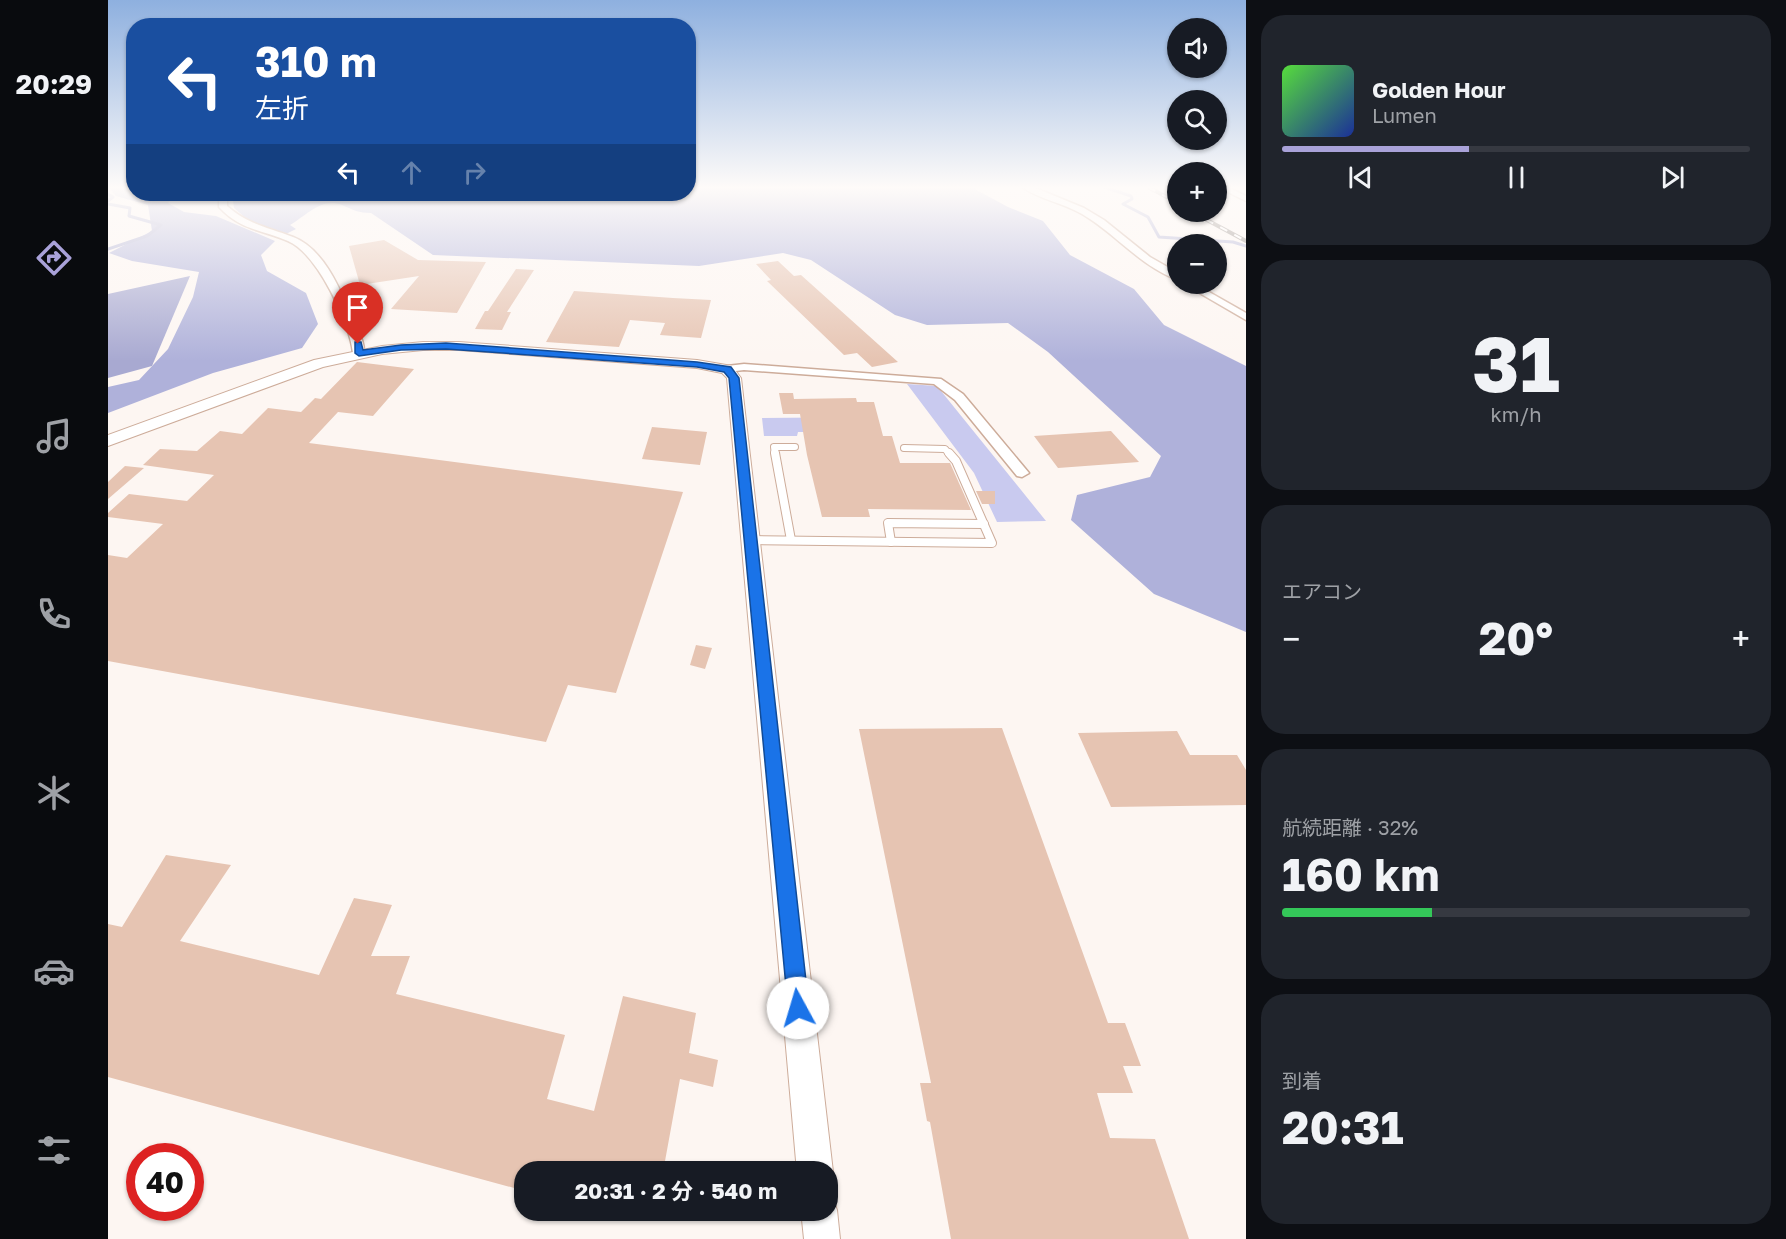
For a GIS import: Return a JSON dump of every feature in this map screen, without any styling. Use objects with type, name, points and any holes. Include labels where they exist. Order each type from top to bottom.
[{"type":"street","points":[[300,245],[307,249],[325,271],[358,344],[359,353]]},
{"type":"street","points":[[1129,245],[1167,271]]},
{"type":"street","points":[[1206,294],[1246,317]]},
{"type":"street","points":[[108,441],[309,367],[359,353],[401,347],[452,346],[697,364],[728,369],[744,367],[937,381],[959,398],[1022,473]]},
{"type":"street","points":[[728,369],[734,378],[814,1161]]},
{"type":"street","points":[[820,1221],[822,1239]]},
{"type":"lane","points":[[791,540],[774,447],[795,447]]},
{"type":"lane","points":[[751,540],[992,543],[956,461],[945,449],[904,448]]},
{"type":"lane","points":[[891,542],[888,523],[984,524]]},
{"type":"shaded area","points":[[125,245],[271,245],[261,255],[267,271],[306,293],[318,324],[302,348],[213,373],[108,413],[108,387],[139,380],[168,349],[193,297],[199,272],[132,261],[109,253]]},
{"type":"shaded area","points":[[418,245],[1062,245],[1070,255],[1134,289],[1164,325],[1246,366],[1246,632],[1154,594],[1071,520],[1077,495],[1150,477],[1161,456],[1048,352],[1008,323],[927,325],[895,315],[811,260],[783,253],[699,266],[433,255]]},
{"type":"shaded area","points":[[190,276],[152,366],[108,378],[108,294]]},
{"type":"shaded area","points":[[907,384],[937,386],[1046,521],[997,522],[974,473]]},
{"type":"shaded area","points":[[875,417],[878,432],[798,432],[797,436],[764,436],[762,418]]},
{"type":"building","points":[[392,245],[418,260],[486,262],[457,313],[391,309],[419,276],[360,285],[349,246]]},
{"type":"building","points":[[778,261],[794,276],[801,275],[898,362],[872,367],[857,353],[844,355],[767,281],[771,280],[756,264]]},
{"type":"building","points":[[516,269],[534,270],[507,312],[511,312],[502,330],[475,329],[485,311],[488,311]]},
{"type":"building","points":[[574,291],[711,300],[701,338],[660,335],[665,323],[630,320],[619,347],[546,342]]},
{"type":"building","points":[[357,362],[414,369],[373,416],[338,412],[309,443],[683,492],[616,693],[568,685],[546,742],[108,661],[108,555],[127,558],[163,524],[108,517],[108,513],[129,494],[187,501],[214,475],[143,465],[160,449],[197,451],[220,431],[242,434],[268,408],[301,412],[315,398],[321,399]]},
{"type":"building","points":[[779,393],[793,393],[794,399],[856,398],[857,402],[874,402],[883,436],[892,436],[900,463],[950,463],[971,510],[868,509],[870,517],[822,517],[800,414],[783,414]]},
{"type":"building","points":[[652,427],[707,432],[700,465],[642,459]]},
{"type":"building","points":[[1111,431],[1139,462],[1058,468],[1034,436]]},
{"type":"building","points":[[125,466],[144,468],[108,499],[108,482]]},
{"type":"building","points":[[976,491],[995,491],[995,504],[982,504]]},
{"type":"building","points":[[696,645],[712,648],[705,669],[690,665]]},
{"type":"building","points":[[1002,728],[1108,1023],[1125,1023],[1141,1066],[1123,1066],[1133,1093],[1097,1093],[1110,1138],[1155,1139],[1189,1239],[951,1239],[930,1122],[927,1121],[920,1083],[931,1083],[859,729]]},
{"type":"building","points":[[1177,731],[1190,755],[1237,755],[1246,770],[1246,805],[1111,807],[1078,733]]},
{"type":"building","points":[[166,855],[231,865],[180,941],[319,975],[354,898],[392,905],[371,956],[410,956],[396,994],[565,1035],[547,1099],[594,1111],[623,996],[696,1013],[689,1053],[718,1060],[713,1087],[680,1079],[665,1161],[514,1161],[514,1188],[108,1077],[108,924],[122,927]]},
{"type":"waterway","points":[[108,249],[121,245]]},
{"type":"waterway","points":[[1242,245],[1246,246]]},
{"type":"route","points":[[358,344],[359,353],[401,347],[459,346],[697,364],[728,369],[734,378],[798,1008]]}]
